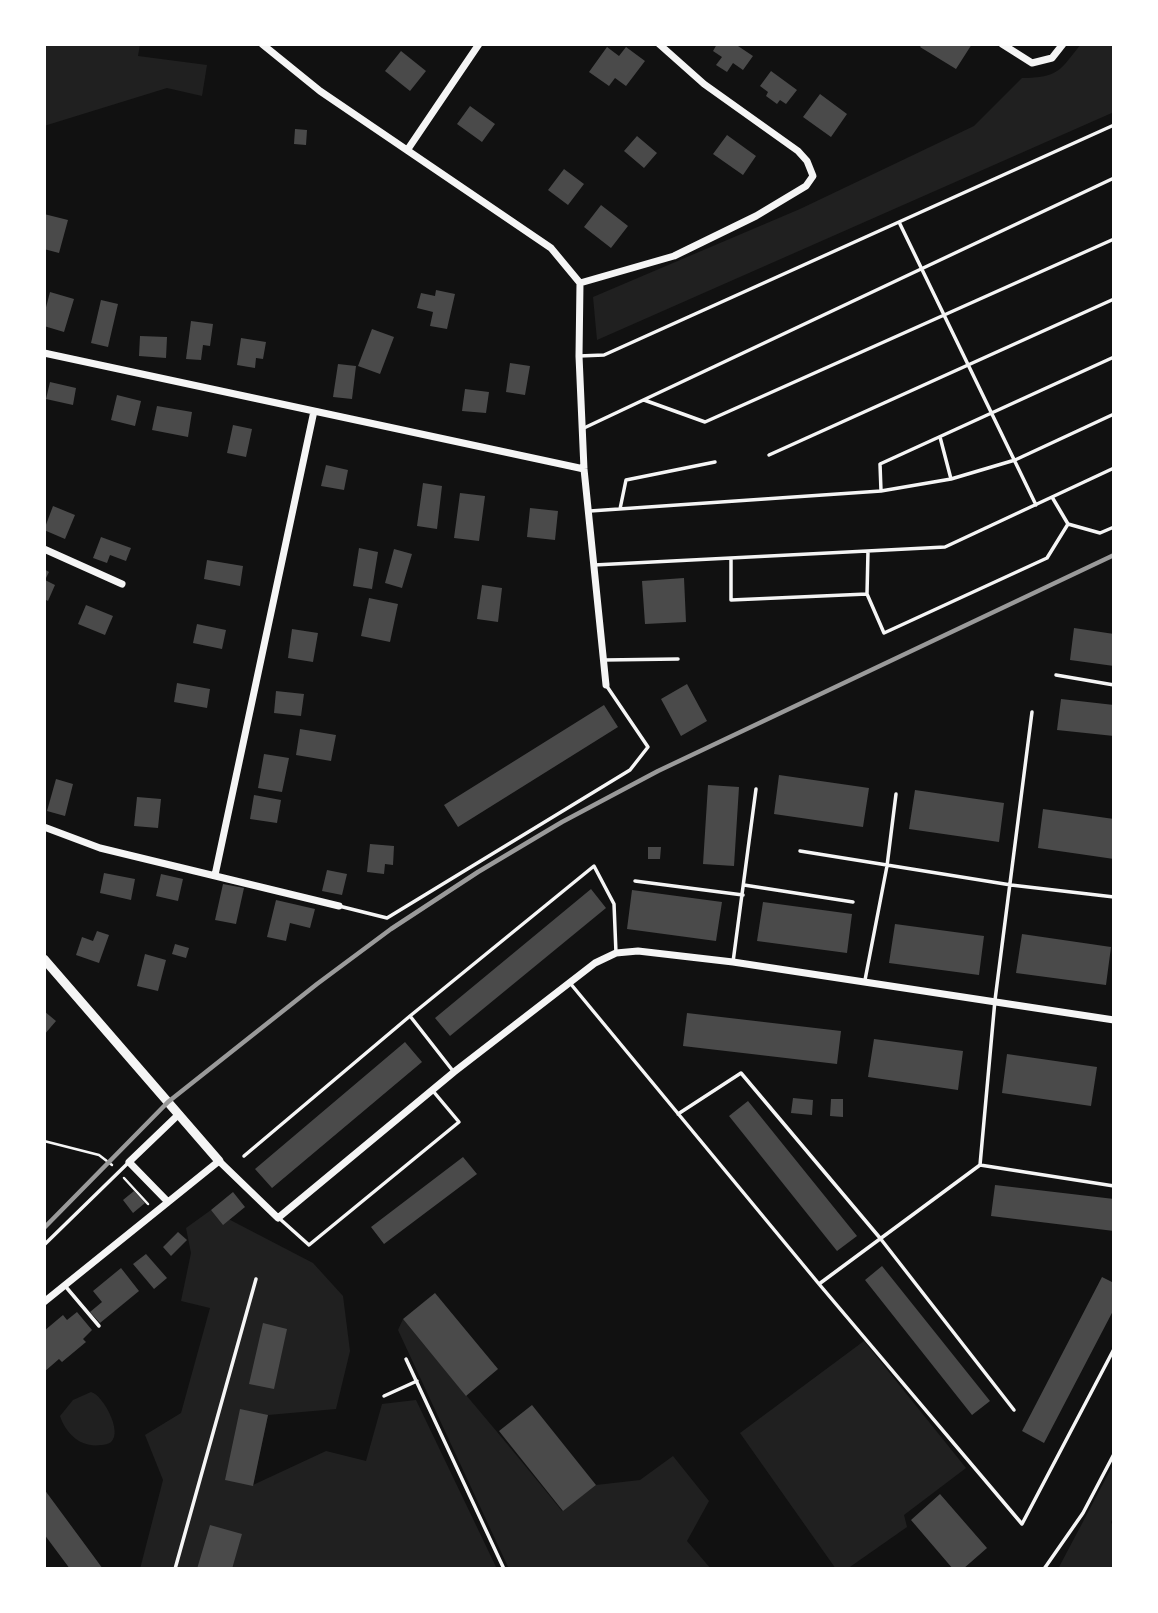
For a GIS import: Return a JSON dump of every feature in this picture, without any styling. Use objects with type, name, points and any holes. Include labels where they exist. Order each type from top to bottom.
[{"type":"street","points":[[262,44],[320,91],[551,248],[580,283],[579,356],[584,469],[606,685]]},
{"type":"street","points":[[408,149],[479,44]]},
{"type":"street","points":[[580,283],[674,256],[755,216],[806,186],[813,176],[807,161],[798,151],[704,84],[659,44]]},
{"type":"street","points":[[1002,44],[1032,63],[1052,58],[1063,44]]},
{"type":"street","points":[[44,354],[584,469]]},
{"type":"street","points":[[215,875],[314,411]]},
{"type":"street","points":[[44,549],[122,584]]},
{"type":"street","points":[[44,827],[100,848],[339,906]]},
{"type":"street","points":[[44,959],[219,1161],[278,1218],[454,1072],[595,963],[616,953],[638,951],[733,962],[1114,1020]]},
{"type":"street","points":[[168,1202],[129,1162],[179,1114]]},
{"type":"street","points":[[44,1302],[219,1161]]},
{"type":"lane","points":[[579,356],[604,355],[1114,125]]},
{"type":"lane","points":[[582,429],[1114,178]]},
{"type":"lane","points":[[899,222],[1036,505]]},
{"type":"lane","points":[[644,400],[705,422],[1114,239]]},
{"type":"lane","points":[[769,455],[1114,299]]},
{"type":"lane","points":[[881,491],[880,464],[1114,357]]},
{"type":"lane","points":[[588,511],[881,491],[951,479],[1014,460],[1114,414]]},
{"type":"lane","points":[[939,437],[951,479]]},
{"type":"lane","points":[[620,509],[625,480],[715,461]]},
{"type":"lane","points":[[594,565],[945,547],[1114,468]]},
{"type":"lane","points":[[1052,497],[1068,524],[1100,533],[1114,527]]},
{"type":"lane","points":[[868,551],[867,594],[884,633],[1047,558],[1068,524]]},
{"type":"lane","points":[[731,558],[731,600],[867,594]]},
{"type":"lane","points":[[604,660],[678,659]]},
{"type":"lane","points":[[1056,675],[1114,685]]},
{"type":"lane","points":[[339,906],[387,918],[630,771],[648,747],[606,685]]},
{"type":"lane","points":[[980,1165],[995,1000],[1032,712]]},
{"type":"lane","points":[[733,962],[756,789]]},
{"type":"lane","points":[[864,982],[887,866],[896,794]]},
{"type":"lane","points":[[800,851],[1011,886],[1114,897]]},
{"type":"lane","points":[[244,1156],[594,866],[614,904],[616,953]]},
{"type":"lane","points":[[635,881],[743,895]]},
{"type":"lane","points":[[744,885],[853,902]]},
{"type":"lane","points":[[570,983],[818,1284],[1022,1524],[1114,1349]]},
{"type":"lane","points":[[410,1016],[454,1072]]},
{"type":"lane","points":[[678,1114],[741,1073],[880,1238],[1014,1410]]},
{"type":"lane","points":[[278,1218],[309,1245],[458,1122],[433,1091]]},
{"type":"lane","points":[[44,1245],[129,1162]]},
{"type":"lane","points":[[818,1284],[980,1165],[1114,1186]]},
{"type":"lane","points":[[175,1569],[256,1279]]},
{"type":"lane","points":[[64,1286],[99,1326]]},
{"type":"lane","points":[[406,1359],[504,1569]]},
{"type":"lane","points":[[384,1396],[417,1381]]},
{"type":"lane","points":[[1044,1569],[1083,1513],[1114,1454]]},
{"type":"path","points":[[44,1140],[99,1155],[156,1212]]},
{"type":"shaded area","points":[[44,44],[140,44],[138,56],[207,65],[202,96],[167,88],[44,126]]},
{"type":"shaded area","points":[[1081,44],[1114,44],[1114,112],[597,340],[593,297],[800,209],[974,126],[1022,78],[1034,78],[1058,71]]},
{"type":"shaded area","points":[[211,1210],[313,1263],[343,1296],[350,1351],[336,1409],[268,1415],[253,1485],[326,1451],[366,1461],[382,1404],[416,1400],[497,1569],[140,1569],[163,1480],[145,1435],[181,1413],[210,1308],[181,1301],[191,1253],[186,1228]]},
{"type":"shaded area","points":[[403,1319],[562,1511],[596,1485],[640,1480],[673,1456],[709,1501],[687,1541],[711,1569],[509,1569],[398,1330]]},
{"type":"shaded area","points":[[864,1341],[966,1468],[904,1515],[907,1527],[847,1569],[836,1569],[740,1433]]},
{"type":"shaded area","points":[[91,1392],[106,1407],[113,1423],[114,1437],[108,1444],[81,1442],[70,1434],[60,1416],[73,1400]]},
{"type":"shaded area","points":[[1114,1463],[1114,1516],[1111,1522],[1114,1529],[1114,1569],[1058,1569]]},
{"type":"building","points":[[717,44],[735,44],[753,56],[743,70],[733,63],[727,72],[716,65],[722,57],[713,51]]},
{"type":"building","points":[[922,44],[972,44],[956,69],[920,47]]},
{"type":"building","points":[[607,47],[619,56],[626,47],[645,61],[626,86],[615,78],[609,86],[589,72]]},
{"type":"building","points":[[401,51],[426,71],[410,91],[385,71]]},
{"type":"building","points":[[771,71],[797,90],[786,104],[780,100],[777,104],[766,96],[768,92],[760,86]]},
{"type":"building","points":[[820,94],[847,114],[831,137],[803,117]]},
{"type":"building","points":[[470,106],[495,124],[482,142],[457,124]]},
{"type":"building","points":[[295,129],[307,130],[306,145],[294,144]]},
{"type":"building","points":[[727,135],[756,156],[743,175],[713,154]]},
{"type":"building","points":[[637,136],[657,153],[644,168],[624,151]]},
{"type":"building","points":[[564,169],[584,184],[568,205],[548,190]]},
{"type":"building","points":[[601,205],[628,226],[611,248],[584,227]]},
{"type":"building","points":[[44,214],[68,220],[59,253],[44,249]]},
{"type":"building","points":[[436,290],[455,294],[447,329],[430,326],[433,312],[417,308],[421,293],[435,296]]},
{"type":"building","points":[[50,292],[74,299],[64,332],[44,326]]},
{"type":"building","points":[[101,300],[118,304],[108,347],[91,343]]},
{"type":"building","points":[[191,321],[213,324],[210,346],[203,345],[201,360],[186,359]]},
{"type":"building","points":[[372,329],[394,337],[380,374],[358,366]]},
{"type":"building","points":[[140,336],[167,337],[166,358],[139,356]]},
{"type":"building","points":[[241,338],[266,342],[263,359],[256,358],[255,368],[237,365]]},
{"type":"building","points":[[510,363],[530,366],[525,395],[506,392]]},
{"type":"building","points":[[338,364],[356,366],[352,399],[333,397]]},
{"type":"building","points":[[50,382],[76,388],[73,405],[46,399]]},
{"type":"building","points":[[465,389],[489,392],[486,413],[462,411]]},
{"type":"building","points":[[117,395],[141,401],[135,426],[111,420]]},
{"type":"building","points":[[157,406],[192,412],[188,437],[152,430]]},
{"type":"building","points":[[233,425],[252,429],[246,457],[227,453]]},
{"type":"building","points":[[326,465],[348,470],[344,490],[321,486]]},
{"type":"building","points":[[423,483],[442,486],[437,529],[417,526]]},
{"type":"building","points":[[460,493],[485,496],[479,541],[454,538]]},
{"type":"building","points":[[53,506],[75,515],[65,539],[44,530]]},
{"type":"building","points":[[530,508],[558,511],[555,540],[527,537]]},
{"type":"building","points":[[101,537],[131,548],[126,561],[110,555],[107,563],[93,558]]},
{"type":"building","points":[[359,548],[378,552],[372,589],[353,586]]},
{"type":"building","points":[[394,549],[412,554],[402,588],[385,583]]},
{"type":"building","points":[[207,560],[243,566],[240,586],[204,579]]},
{"type":"building","points":[[44,569],[49,572],[45,580],[55,585],[48,601],[44,599]]},
{"type":"building","points":[[684,578],[686,622],[645,624],[642,581]]},
{"type":"building","points":[[482,585],[502,588],[498,622],[477,619]]},
{"type":"building","points":[[369,598],[398,604],[390,642],[361,636]]},
{"type":"building","points":[[86,605],[113,616],[105,635],[78,624]]},
{"type":"building","points":[[197,624],[226,630],[222,649],[193,643]]},
{"type":"building","points":[[1074,628],[1114,634],[1114,666],[1070,660]]},
{"type":"building","points":[[292,629],[318,633],[313,662],[288,658]]},
{"type":"building","points":[[177,683],[210,689],[207,708],[174,702]]},
{"type":"building","points":[[687,684],[707,721],[681,736],[661,699]]},
{"type":"building","points":[[276,691],[304,694],[301,716],[274,713]]},
{"type":"building","points":[[1061,699],[1114,705],[1114,736],[1057,730]]},
{"type":"building","points":[[604,705],[618,727],[458,827],[444,805]]},
{"type":"building","points":[[300,729],[336,735],[331,761],[296,755]]},
{"type":"building","points":[[264,754],[289,758],[282,792],[258,788]]},
{"type":"building","points":[[779,775],[869,788],[863,827],[774,814]]},
{"type":"building","points":[[56,779],[73,784],[65,816],[47,811]]},
{"type":"building","points":[[708,785],[739,787],[734,866],[703,864]]},
{"type":"building","points":[[915,790],[1004,803],[999,842],[909,829]]},
{"type":"building","points":[[254,795],[281,800],[277,823],[250,819]]},
{"type":"building","points":[[137,797],[161,799],[158,828],[134,826]]},
{"type":"building","points":[[1043,809],[1114,819],[1114,859],[1038,848]]},
{"type":"building","points":[[370,844],[394,846],[393,865],[385,864],[384,874],[367,872]]},
{"type":"building","points":[[648,847],[661,847],[660,859],[648,859]]},
{"type":"building","points":[[327,870],[347,874],[342,895],[322,891]]},
{"type":"building","points":[[104,873],[135,879],[131,900],[100,893]]},
{"type":"building","points":[[161,874],[183,879],[178,901],[156,896]]},
{"type":"building","points":[[223,884],[244,888],[236,924],[215,920]]},
{"type":"building","points":[[591,889],[606,908],[450,1036],[435,1018]]},
{"type":"building","points":[[632,890],[722,902],[716,941],[627,929]]},
{"type":"building","points":[[276,900],[315,909],[310,928],[290,923],[286,941],[267,937]]},
{"type":"building","points":[[763,902],[852,914],[847,953],[757,941]]},
{"type":"building","points":[[895,924],[984,936],[979,975],[889,963]]},
{"type":"building","points":[[97,931],[109,935],[99,963],[76,955],[82,937],[93,941]]},
{"type":"building","points":[[1022,934],[1111,947],[1106,985],[1016,973]]},
{"type":"building","points":[[175,944],[189,948],[186,958],[172,954]]},
{"type":"building","points":[[145,954],[166,960],[158,991],[137,986]]},
{"type":"building","points":[[44,1011],[56,1021],[44,1035]]},
{"type":"building","points":[[687,1013],[841,1031],[837,1064],[683,1046]]},
{"type":"building","points":[[874,1039],[963,1051],[958,1090],[868,1077]]},
{"type":"building","points":[[405,1042],[422,1062],[272,1188],[255,1169]]},
{"type":"building","points":[[1007,1054],[1097,1067],[1091,1106],[1002,1093]]},
{"type":"building","points":[[793,1098],[813,1100],[812,1115],[791,1113]]},
{"type":"building","points":[[831,1099],[843,1099],[843,1117],[830,1116]]},
{"type":"building","points":[[748,1101],[857,1236],[837,1251],[729,1116]]},
{"type":"building","points":[[463,1157],[477,1174],[384,1244],[371,1227]]},
{"type":"building","points":[[995,1185],[1114,1199],[1114,1231],[991,1216]]},
{"type":"building","points":[[134,1191],[145,1203],[133,1213],[123,1200]]},
{"type":"building","points":[[233,1192],[245,1207],[223,1225],[211,1210]]},
{"type":"building","points":[[178,1232],[187,1240],[171,1256],[163,1247]]},
{"type":"building","points":[[146,1254],[167,1278],[154,1289],[133,1264]]},
{"type":"building","points":[[882,1266],[990,1401],[972,1415],[865,1280]]},
{"type":"building","points":[[121,1268],[139,1291],[100,1323],[90,1312],[102,1302],[93,1291]]},
{"type":"building","points":[[1102,1277],[1114,1283],[1114,1309],[1044,1443],[1022,1431]]},
{"type":"building","points":[[435,1293],[498,1369],[466,1396],[403,1319]]},
{"type":"building","points":[[77,1312],[92,1330],[83,1339],[86,1342],[62,1362],[59,1359],[44,1372],[44,1331],[63,1315],[67,1320]]},
{"type":"building","points":[[263,1323],[287,1329],[274,1389],[249,1384]]},
{"type":"building","points":[[532,1405],[596,1485],[563,1511],[499,1431]]},
{"type":"building","points":[[240,1409],[268,1415],[253,1486],[225,1480]]},
{"type":"building","points":[[44,1489],[103,1569],[70,1569],[44,1534]]},
{"type":"building","points":[[940,1494],[987,1548],[963,1569],[953,1569],[911,1520]]},
{"type":"building","points":[[210,1525],[242,1534],[232,1569],[197,1569]]},
{"type":"railway","points":[[44,1228],[168,1102],[391,929],[478,872],[562,822],[658,771],[1114,555]]}]
